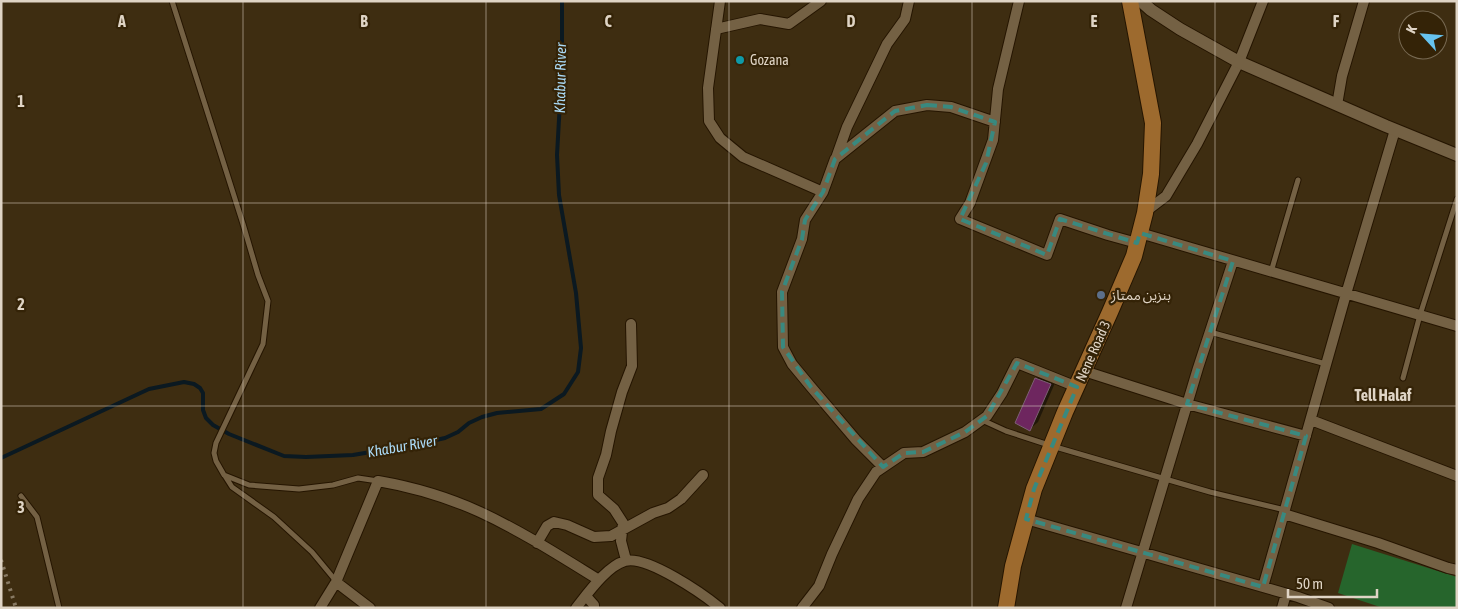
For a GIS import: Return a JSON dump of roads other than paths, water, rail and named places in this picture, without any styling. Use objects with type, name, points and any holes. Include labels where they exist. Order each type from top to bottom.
[{"type":"main road","name":"Nene Road 3","points":[[1006,608],[1014,566],[1034,489],[1134,256],[1144,213],[1151,174],[1153,123],[1130,1]]},
{"type":"street","points":[[720,1],[708,88],[709,121],[720,138],[743,157],[823,192]]},
{"type":"street","points":[[716,29],[760,19],[790,24],[821,1]]},
{"type":"street","points":[[883,467],[856,440],[792,364],[783,347],[782,292],[802,239],[805,220],[823,192],[847,127],[886,44],[905,19],[909,1]]},
{"type":"street","points":[[1019,1],[998,89],[993,140],[970,203],[960,219],[1047,255],[1060,219],[1108,235],[1138,238],[1232,261],[1457,326]]},
{"type":"street","points":[[1141,1],[1180,29],[1239,62],[1457,155]]},
{"type":"street","points":[[1144,213],[1166,196],[1197,144],[1239,62],[1263,1]]},
{"type":"street","points":[[1337,105],[1342,76],[1364,1]]},
{"type":"street","points":[[835,159],[895,111],[928,105],[951,107],[995,122]]},
{"type":"street","points":[[1263,587],[1346,294],[1396,130]]},
{"type":"street","points":[[1126,608],[1232,261]]},
{"type":"street","points":[[626,560],[621,541],[623,524],[614,509],[598,495],[598,478],[606,456],[610,431],[632,366],[631,324]]},
{"type":"street","points":[[802,608],[819,586],[858,499],[876,472],[904,453],[922,452],[965,432],[982,420],[987,416],[1002,393],[1017,363],[1077,387]]},
{"type":"street","points":[[1084,371],[1187,404],[1306,436]]},
{"type":"street","points":[[1311,420],[1457,476]]},
{"type":"street","points":[[537,543],[546,526],[554,522],[567,525],[594,537],[611,536],[653,513],[668,508],[681,499],[703,475]]},
{"type":"street","points":[[320,608],[336,582],[378,481],[412,487],[480,512],[599,580]]},
{"type":"street","points":[[1284,512],[1457,570]]},
{"type":"street","points":[[1026,520],[1263,587],[1329,608]]},
{"type":"street","points":[[576,608],[599,580],[611,569],[626,560],[642,562],[671,575],[720,608]]},
{"type":"street","points":[[336,582],[370,608]]},
{"type":"street","points":[[1282,608],[1286,594]]},
{"type":"street","points":[[586,596],[594,605],[594,608]]},
{"type":"lane","points":[[172,1],[258,275],[268,301],[263,344],[216,443],[214,453],[216,461],[232,487],[274,518],[312,552],[336,582]]},
{"type":"lane","points":[[1271,272],[1298,180]]},
{"type":"lane","points":[[1402,378],[1457,199]]},
{"type":"lane","points":[[1210,332],[1326,364]]},
{"type":"lane","points":[[982,420],[1006,431],[1052,446],[1284,512]]},
{"type":"lane","points":[[224,475],[249,484],[299,489],[333,485],[358,478],[378,481]]},
{"type":"lane","points":[[21,496],[37,517],[59,608]]},
{"type":"waterway","name":"Khabur River","points":[[1,458],[149,389],[184,382],[194,384],[200,388],[203,393],[203,410],[206,418],[213,425],[229,434],[284,456],[306,457],[353,455],[445,438],[482,417],[497,413],[541,409],[564,394],[578,372],[581,348],[576,293],[559,195],[557,155],[562,66],[562,1]]},
{"type":"railway","points":[[1,560],[16,608]]},
{"type":"place","name":"Gozana","points":[[740,60]]},
{"type":"place","name":"بنزين ممتاز","points":[[1101,295]]},
{"type":"district","name":"Tell Halaf","points":[[1383,395]]}]
